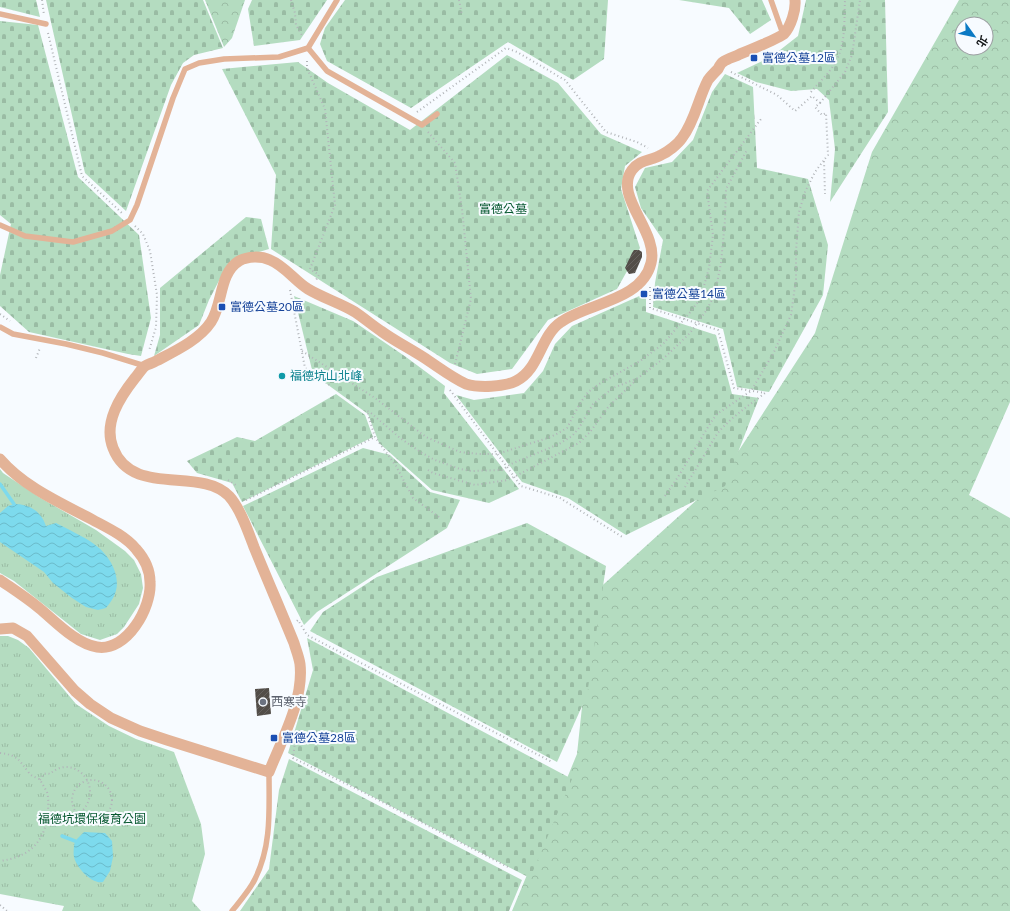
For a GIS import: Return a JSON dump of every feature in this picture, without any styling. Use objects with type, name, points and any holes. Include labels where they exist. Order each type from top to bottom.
[{"type":"street","points":[[0,629],[13,628],[27,636],[75,691],[90,704],[111,718],[140,731],[269,772],[295,708],[301,679],[300,662],[287,625],[246,528],[230,498],[218,489],[195,482],[142,476],[119,460],[112,447],[110,434],[111,419],[118,404],[130,385],[145,366],[172,353],[205,330],[212,321],[217,309],[224,282],[230,271],[238,261],[249,257],[260,257],[270,260],[310,290],[350,309],[382,332],[466,384],[473,386],[516,382],[529,370],[548,336],[559,323],[567,317],[624,294],[641,282],[647,274],[651,264],[652,245],[649,236],[633,207],[628,188],[628,178],[632,170],[643,161],[661,156],[682,139],[696,113],[708,80],[723,62],[783,34],[790,23],[795,7],[795,0]]},
{"type":"street","points":[[0,459],[16,474],[35,488],[110,529],[135,548],[142,556],[148,568],[150,595],[146,610],[131,631],[114,644],[106,647],[96,647],[73,636],[39,608],[0,580]]},
{"type":"lane","points":[[0,226],[25,236],[73,242],[112,231],[130,220],[137,205],[173,98],[186,69],[199,63],[224,59],[279,57],[308,48],[337,0]]},
{"type":"lane","points":[[771,0],[783,34]]},
{"type":"lane","points":[[0,14],[46,24]]},
{"type":"lane","points":[[308,48],[327,71],[422,125],[437,114]]},
{"type":"lane","points":[[0,327],[13,334],[66,344],[103,353],[145,366]]},
{"type":"lane","points":[[232,911],[255,880],[262,864],[267,844],[269,772]]},
{"type":"path","points":[[42,0],[46,24],[82,176],[143,234],[150,251],[157,295],[156,327],[145,366]]},
{"type":"path","points":[[292,0],[296,25],[308,48],[307,68],[325,109],[335,205],[310,269],[319,275],[310,290]]},
{"type":"path","points":[[459,0],[462,15]]},
{"type":"path","points":[[811,92],[830,71],[839,55],[843,37],[845,0]]},
{"type":"path","points":[[665,496],[678,477],[702,435],[717,414],[751,390],[773,354],[791,315],[796,279],[796,250],[799,212],[805,192],[816,172],[828,155],[826,113],[822,115],[815,107],[845,72],[852,55],[860,0]]},
{"type":"path","points":[[410,118],[506,48],[517,52],[564,80],[606,132],[638,142],[661,156]]},
{"type":"path","points":[[735,69],[730,72],[777,95],[795,111],[812,96],[820,103]]},
{"type":"path","points":[[302,351],[375,398],[426,437],[460,452],[497,454],[551,437],[565,430],[588,392],[646,357],[663,344],[692,310],[702,293],[709,268],[713,231],[707,191],[761,119]]},
{"type":"path","points":[[422,125],[455,163],[462,209],[471,299],[450,389],[521,486],[560,498],[624,538]]},
{"type":"path","points":[[428,470],[433,473],[475,485],[508,480],[514,477],[579,443],[590,432],[608,406],[638,378],[690,334],[698,324],[713,298],[721,263],[726,189],[747,150]]},
{"type":"path","points":[[824,160],[825,194]]},
{"type":"path","points":[[293,277],[289,289],[305,368],[331,386]]},
{"type":"path","points":[[650,286],[650,308],[718,330],[734,388],[765,393],[733,417],[721,429],[685,488]]},
{"type":"path","points":[[439,517],[413,498],[396,466],[375,437],[366,412],[368,410],[400,438],[435,460],[471,472],[502,470],[559,444],[572,436],[579,428],[593,404],[602,395],[613,388],[638,378]]},
{"type":"path","points":[[243,495],[246,501],[375,437]]},
{"type":"path","points":[[218,489],[228,480],[240,490]]},
{"type":"path","points":[[287,625],[298,620],[308,635],[552,762]]},
{"type":"path","points":[[285,732],[296,736],[293,758],[508,867]]},
{"type":"path","points":[[0,753],[9,754],[22,761],[30,774],[40,780],[47,793],[49,803],[44,829],[33,847],[17,858],[0,861]]},
{"type":"path","points":[[40,780],[44,774],[50,774],[59,768],[70,767],[77,769],[88,780],[91,791],[90,800],[84,809],[77,815],[72,817],[47,817]]},
{"type":"path","points":[[88,780],[95,780],[105,785],[111,795],[111,806],[104,816],[94,820],[77,815],[72,805],[72,794],[79,784],[88,780]]},
{"type":"path","points":[[0,905],[7,911]]},
{"type":"green space","points":[[0,0],[36,0],[40,17],[0,7]]},
{"type":"green space","points":[[46,0],[203,0],[223,48],[194,55],[183,63],[171,85],[126,211],[85,173]]},
{"type":"green space","points":[[205,0],[245,0],[232,38],[224,47]]},
{"type":"green space","points":[[252,0],[327,0],[300,40],[254,46],[248,9]]},
{"type":"green space","points":[[345,0],[608,0],[604,59],[573,80],[508,42],[411,108],[327,61],[320,44],[325,28]]},
{"type":"green space","points":[[679,0],[762,0],[771,20],[750,34],[729,8]]},
{"type":"green space","points":[[806,0],[885,0],[888,112],[830,202],[835,149],[829,100],[817,89],[791,91],[756,82],[737,73],[771,57],[798,36]]},
{"type":"green space","points":[[959,0],[1010,0],[1010,402],[969,495],[1010,518],[1010,911],[512,911],[577,754],[594,593],[721,478],[815,333],[872,152]]},
{"type":"green space","points":[[0,21],[38,25],[78,177],[139,235],[151,318],[141,356],[29,332],[0,306],[0,275],[11,224],[0,215]]},
{"type":"green space","name":"富德公墓","points":[[507,55],[558,83],[601,134],[642,152],[625,166],[621,189],[640,248],[617,289],[548,320],[512,369],[477,374],[450,363],[271,249],[276,175],[222,69],[298,62],[328,83],[410,130]]},
{"type":"green space","points":[[725,74],[753,87],[757,168],[808,179],[828,245],[823,295],[769,392],[737,387],[723,329],[653,307],[655,283],[663,240],[641,208],[635,187],[645,168],[672,162],[693,140],[712,92]]},
{"type":"green space","points":[[246,217],[261,219],[269,249],[236,259],[225,269],[209,300],[199,325],[154,356],[160,335],[160,288]]},
{"type":"green space","points":[[646,293],[646,312],[716,335],[732,394],[759,398],[725,486],[626,535],[568,498],[522,482],[456,395],[474,400],[524,393],[543,371],[555,344],[572,326]]},
{"type":"green space","points":[[294,296],[353,321],[445,386],[444,393],[519,489],[489,503],[432,490],[379,443],[368,414],[313,374]]},
{"type":"green space","points":[[336,394],[365,415],[373,437],[242,502],[232,483],[197,473],[187,461],[237,437],[255,441]]},
{"type":"green space","points":[[363,448],[390,455],[430,492],[460,500],[447,528],[317,612],[304,625],[243,506]]},
{"type":"green space","points":[[0,469],[3,473],[39,497],[96,530],[125,551],[134,560],[141,574],[143,588],[139,604],[124,627],[117,634],[100,640],[81,634],[14,581],[0,573]]},
{"type":"green space","points":[[527,523],[606,566],[587,695],[557,762],[310,631],[323,612],[377,577]]},
{"type":"green space","name":"福德坑環保復育公園","points":[[0,636],[8,636],[18,640],[29,648],[76,704],[109,726],[136,739],[174,752],[201,824],[205,854],[192,901],[201,911],[62,911],[64,906],[0,894]]},
{"type":"green space","points":[[307,638],[572,779],[530,878],[288,753],[313,670]]},
{"type":"green space","points":[[289,759],[522,880],[509,911],[240,911],[269,869],[279,790]]},
{"type":"water","points":[[14,504],[25,505],[34,509],[41,516],[46,526],[56,523],[90,541],[105,554],[114,568],[117,583],[113,598],[106,608],[98,610],[86,607],[53,583],[44,572],[0,542],[0,513],[8,506]]},
{"type":"water","points":[[84,832],[105,833],[112,841],[113,857],[110,871],[103,882],[94,881],[90,878],[81,870],[75,861],[75,841]]},
{"type":"building","points":[[634,250],[639,250],[642,252],[642,257],[635,273],[629,274],[625,268]]},
{"type":"building","name":"西寒寺","points":[[269,688],[271,714],[257,716],[255,689]]},
{"type":"waterway","points":[[0,484],[14,504]]},
{"type":"waterway","points":[[62,836],[75,841]]},
{"type":"place","name":"富德公墓12區","points":[[754,58]]},
{"type":"place","name":"富德公墓14區","points":[[644,294]]},
{"type":"place","name":"富德公墓20區","points":[[222,307]]},
{"type":"place","name":"福德坑山北峰","points":[[282,376]]},
{"type":"place","name":"西寒寺","points":[[263,702]]},
{"type":"place","name":"富德公墓28區","points":[[274,738]]}]
